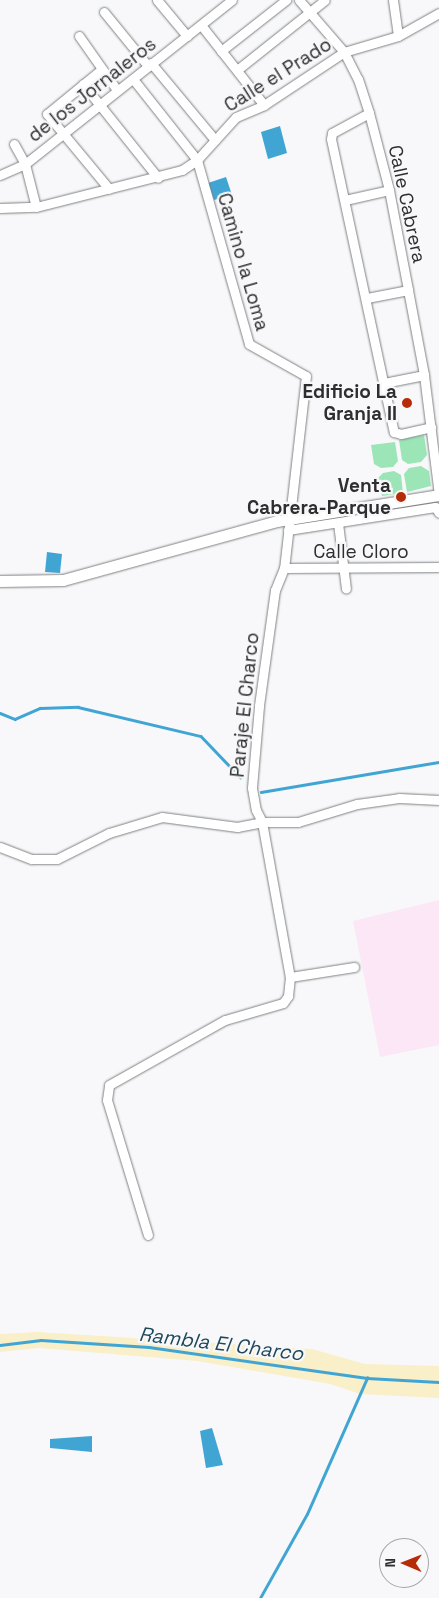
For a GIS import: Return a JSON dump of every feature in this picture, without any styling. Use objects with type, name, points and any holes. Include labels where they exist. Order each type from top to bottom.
[{"type":"street","points":[[157,0],[187,36]]},
{"type":"street","name":"de los Jornaleros","points":[[0,175],[25,164],[232,0]]},
{"type":"street","points":[[221,50],[286,0]]},
{"type":"street","name":"Calle Cabrera","points":[[299,0],[344,52],[358,79],[369,112],[389,190],[424,375],[439,495]]},
{"type":"street","points":[[237,70],[325,0]]},
{"type":"street","points":[[393,0],[398,36]]},
{"type":"street","points":[[104,12],[215,140]]},
{"type":"street","name":"Calle el Prado","points":[[0,208],[36,207],[158,178],[182,170],[197,160],[236,117],[264,105],[344,52],[398,36],[439,13]]},
{"type":"street","points":[[201,25],[264,105]]},
{"type":"street","points":[[79,36],[118,90]]},
{"type":"street","points":[[102,69],[47,114],[109,189]]},
{"type":"street","points":[[132,80],[197,160]]},
{"type":"street","points":[[83,84],[158,178]]},
{"type":"street","points":[[369,112],[332,133],[345,200],[394,432],[401,434],[431,427]]},
{"type":"street","points":[[14,144],[25,164],[36,207]]},
{"type":"street","name":"Camino la Loma","points":[[197,160],[249,344],[306,376],[289,525]]},
{"type":"street","points":[[345,200],[389,190]]},
{"type":"street","points":[[367,298],[408,290]]},
{"type":"street","points":[[384,383],[424,375]]},
{"type":"street","points":[[0,581],[63,580],[289,525],[439,495]]},
{"type":"street","points":[[289,525],[338,523],[437,510]]},
{"type":"street","points":[[338,523],[346,589]]},
{"type":"street","name":"Paraje El Charco","points":[[289,525],[284,568],[275,590],[252,769],[256,810],[262,822],[290,977]]},
{"type":"street","name":"Calle Cloro","points":[[284,568],[439,567]]},
{"type":"street","points":[[0,846],[32,859],[58,859],[109,833],[137,822],[162,817],[237,827],[262,822],[298,822],[358,804],[399,798],[439,800]]},
{"type":"street","points":[[148,1235],[107,1100],[109,1085],[225,1020],[283,1003],[288,996],[290,977],[354,967]]},
{"type":"shaded area","points":[[439,900],[439,1045],[380,1057],[353,921]]},
{"type":"green space","points":[[424,435],[427,455],[421,462],[408,464],[402,460],[399,440]]},
{"type":"green space","points":[[395,442],[398,461],[393,467],[381,468],[374,464],[371,445]]},
{"type":"green space","points":[[421,466],[429,471],[431,486],[407,492],[404,474],[409,468]]},
{"type":"green space","points":[[394,471],[401,475],[403,493],[382,496],[378,478],[383,473]]},
{"type":"sand","points":[[37,1332],[312,1349],[365,1364],[439,1366],[439,1398],[360,1394],[330,1384],[197,1361],[39,1348],[0,1352],[0,1334]]},
{"type":"water","points":[[280,126],[287,153],[268,159],[261,132]]},
{"type":"water","points":[[226,177],[232,195],[214,200],[208,183]]},
{"type":"water","points":[[47,552],[62,554],[60,573],[45,572]]},
{"type":"water","points":[[212,1428],[223,1465],[206,1468],[200,1431]]},
{"type":"water","points":[[92,1436],[92,1452],[50,1448],[50,1439]]},
{"type":"waterway","points":[[0,713],[15,719],[40,708],[78,707],[201,736],[240,777]]},
{"type":"waterway","points":[[261,792],[439,762]]},
{"type":"waterway","name":"Rambla El Charco","points":[[0,1345],[41,1340],[149,1347],[367,1378],[439,1382]]},
{"type":"waterway","points":[[260,1598],[307,1514],[367,1378]]},
{"type":"place","name":"Edificio La Granja II","points":[[407,403]]},
{"type":"place","name":"Venta Cabrera-Parque","points":[[401,497]]}]
